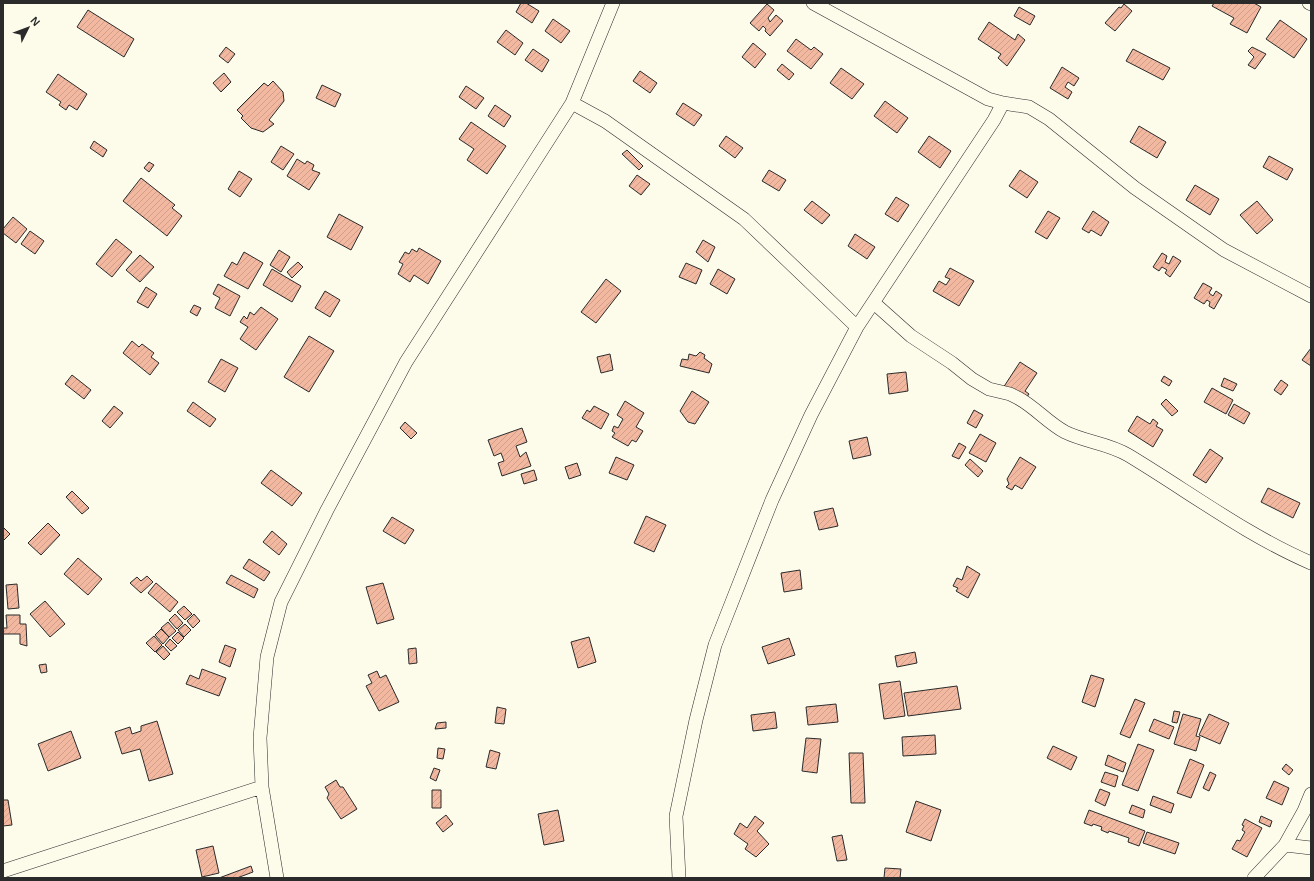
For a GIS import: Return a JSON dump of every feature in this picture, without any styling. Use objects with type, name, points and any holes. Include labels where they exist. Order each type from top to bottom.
[{"type":"street","points":[[277,878],[262,788],[260,738],[267,657],[281,602],[327,510],[406,362],[572,103],[613,3]]},
{"type":"street","points":[[813,3],[988,99],[1028,107],[1049,119],[1135,188],[1224,250],[1311,296]]},
{"type":"street","points":[[572,103],[605,122],[744,219],[858,327]]},
{"type":"street","points":[[679,878],[676,816],[696,720],[716,645],[772,500],[811,415],[858,327],[994,120],[1002,103]]},
{"type":"street","points":[[874,303],[911,336],[952,363],[972,379],[989,389],[1010,394],[1024,401],[1064,431],[1080,438],[1103,443],[1126,454],[1210,508],[1291,554],[1311,563]]},
{"type":"street","points":[[3,871],[262,788]]},
{"type":"street","points":[[1254,878],[1285,845],[1311,794]]},
{"type":"street","points":[[1285,845],[1311,848]]},
{"type":"building","points":[[521,3],[526,3],[539,11],[532,23],[516,12]]},
{"type":"building","points":[[1214,3],[1254,3],[1261,7],[1247,33],[1230,24],[1234,18],[1212,6]]},
{"type":"building","points":[[767,4],[774,10],[768,18],[770,22],[776,15],[783,21],[770,36],[765,31],[766,29],[763,26],[759,31],[750,23]]},
{"type":"building","points":[[1124,4],[1132,11],[1115,31],[1105,23],[1119,7],[1121,8]]},
{"type":"building","points":[[1019,7],[1035,16],[1030,25],[1014,16]]},
{"type":"building","points":[[88,10],[134,39],[124,57],[77,27]]},
{"type":"building","points":[[553,19],[570,31],[561,43],[545,31]]},
{"type":"building","points":[[1280,20],[1307,39],[1294,58],[1266,39]]},
{"type":"building","points":[[989,22],[1015,40],[1018,34],[1025,40],[1007,66],[998,58],[1001,54],[978,39]]},
{"type":"building","points":[[506,30],[523,43],[515,55],[497,42]]},
{"type":"building","points":[[796,39],[811,50],[814,47],[823,54],[811,69],[787,51]]},
{"type":"building","points":[[753,43],[766,54],[755,68],[742,57]]},
{"type":"building","points":[[226,47],[235,54],[228,63],[219,56]]},
{"type":"building","points":[[1252,47],[1266,54],[1255,69],[1248,65],[1254,57],[1248,51]]},
{"type":"building","points":[[533,49],[549,60],[542,72],[525,60]]},
{"type":"building","points":[[1133,49],[1170,68],[1163,80],[1126,61]]},
{"type":"building","points":[[782,64],[794,74],[789,80],[777,70]]},
{"type":"building","points":[[1062,67],[1079,78],[1074,86],[1068,82],[1065,87],[1072,92],[1068,99],[1050,88]]},
{"type":"building","points":[[841,68],[864,84],[852,99],[830,83]]},
{"type":"building","points":[[640,71],[657,83],[650,93],[633,81]]},
{"type":"building","points":[[224,73],[231,82],[221,92],[213,83]]},
{"type":"building","points":[[58,74],[87,94],[77,110],[69,105],[66,110],[59,105],[61,102],[46,92]]},
{"type":"building","points":[[273,81],[283,92],[284,101],[269,120],[274,124],[263,132],[251,128],[241,118],[243,116],[237,110],[264,83],[268,86]]},
{"type":"building","points":[[322,85],[341,94],[335,107],[316,98]]},
{"type":"building","points":[[466,86],[484,98],[476,109],[459,97]]},
{"type":"building","points":[[885,101],[908,118],[897,133],[874,116]]},
{"type":"building","points":[[683,103],[702,115],[694,126],[676,114]]},
{"type":"building","points":[[495,105],[511,116],[504,127],[488,116]]},
{"type":"building","points":[[471,122],[506,146],[487,174],[467,160],[474,149],[459,139]]},
{"type":"building","points":[[1139,126],[1166,142],[1157,158],[1130,142]]},
{"type":"building","points":[[726,136],[743,148],[735,158],[719,146]]},
{"type":"building","points":[[929,136],[951,151],[940,168],[918,152]]},
{"type":"building","points":[[94,141],[107,150],[103,157],[90,148]]},
{"type":"building","points":[[281,146],[294,154],[283,170],[271,162]]},
{"type":"building","points":[[627,150],[643,166],[639,170],[622,154]]},
{"type":"building","points":[[1269,156],[1293,169],[1287,180],[1263,167]]},
{"type":"building","points":[[297,159],[305,164],[307,161],[314,165],[312,170],[320,173],[309,190],[287,176]]},
{"type":"building","points":[[149,162],[154,165],[149,172],[144,168]]},
{"type":"building","points":[[769,170],[786,180],[779,191],[762,181]]},
{"type":"building","points":[[1020,170],[1038,182],[1027,198],[1009,186]]},
{"type":"building","points":[[239,171],[252,179],[240,197],[228,189]]},
{"type":"building","points":[[637,175],[650,184],[641,195],[629,186]]},
{"type":"building","points":[[141,178],[175,205],[172,208],[182,216],[167,236],[123,201]]},
{"type":"building","points":[[1195,185],[1219,199],[1210,215],[1186,200]]},
{"type":"building","points":[[896,197],[909,205],[898,222],[885,214]]},
{"type":"building","points":[[812,201],[830,215],[822,224],[804,210]]},
{"type":"building","points":[[1257,201],[1273,220],[1257,234],[1240,215]]},
{"type":"building","points":[[1048,211],[1060,218],[1047,239],[1035,232]]},
{"type":"building","points":[[1093,211],[1109,222],[1101,236],[1091,230],[1089,233],[1082,229]]},
{"type":"building","points":[[339,214],[363,227],[351,250],[327,237]]},
{"type":"building","points":[[13,217],[27,229],[16,243],[3,233],[3,229]]},
{"type":"building","points":[[30,231],[44,241],[35,254],[21,244]]},
{"type":"building","points":[[855,234],[875,247],[867,259],[848,246]]},
{"type":"building","points":[[116,239],[132,252],[112,277],[96,264]]},
{"type":"building","points":[[703,240],[715,247],[708,262],[696,252]]},
{"type":"building","points":[[419,248],[441,261],[428,284],[414,275],[410,282],[398,274],[403,264],[399,262],[405,252],[409,254],[412,249],[417,252]]},
{"type":"building","points":[[279,250],[290,257],[281,272],[270,265]]},
{"type":"building","points":[[244,252],[263,263],[248,289],[224,276],[232,262],[237,265]]},
{"type":"building","points":[[1162,253],[1167,256],[1165,262],[1169,264],[1173,256],[1181,261],[1170,277],[1165,273],[1167,270],[1162,267],[1159,271],[1153,267]]},
{"type":"building","points":[[140,255],[154,267],[140,282],[126,270]]},
{"type":"building","points":[[298,262],[303,267],[292,278],[287,272]]},
{"type":"building","points":[[686,263],[702,270],[696,284],[679,277]]},
{"type":"building","points":[[950,268],[974,281],[959,306],[933,291],[939,281],[946,285],[950,279],[945,277]]},
{"type":"building","points":[[272,269],[301,286],[292,302],[263,285]]},
{"type":"building","points":[[718,269],[735,279],[727,294],[710,284]]},
{"type":"building","points":[[606,279],[621,291],[596,323],[581,312]]},
{"type":"building","points":[[1203,283],[1212,288],[1209,293],[1213,296],[1216,291],[1222,295],[1214,309],[1209,306],[1210,302],[1207,300],[1204,304],[1194,298]]},
{"type":"building","points":[[218,284],[240,296],[230,316],[215,308],[220,298],[213,294]]},
{"type":"building","points":[[146,287],[157,294],[148,308],[137,302]]},
{"type":"building","points":[[325,291],[340,300],[330,317],[315,308]]},
{"type":"building","points":[[194,305],[201,308],[197,316],[190,312]]},
{"type":"building","points":[[261,307],[278,319],[256,350],[240,339],[248,327],[240,322],[244,316],[247,319],[250,312],[254,315]]},
{"type":"building","points":[[309,336],[334,351],[309,392],[284,377]]},
{"type":"building","points":[[132,341],[139,347],[142,344],[154,353],[151,357],[159,363],[150,375],[123,353]]},
{"type":"building","points":[[1311,348],[1311,366],[1302,360]]},
{"type":"building","points":[[700,352],[705,355],[704,358],[712,364],[709,373],[680,366],[682,359],[688,360],[689,354],[696,356]]},
{"type":"building","points":[[610,354],[613,370],[601,373],[597,357]]},
{"type":"building","points":[[221,359],[238,368],[225,392],[208,382]]},
{"type":"building","points":[[1020,362],[1037,373],[1025,391],[1029,394],[1024,401],[1003,388]]},
{"type":"building","points":[[906,372],[908,391],[889,394],[887,374]]},
{"type":"building","points":[[72,375],[91,390],[84,399],[65,384]]},
{"type":"building","points":[[1164,376],[1172,381],[1169,386],[1161,381]]},
{"type":"building","points":[[1224,378],[1237,384],[1233,391],[1221,386]]},
{"type":"building","points":[[1281,380],[1288,385],[1281,395],[1274,390]]},
{"type":"building","points":[[1212,388],[1233,400],[1226,414],[1204,402]]},
{"type":"building","points":[[692,391],[709,402],[695,424],[688,422],[680,411]]},
{"type":"building","points":[[1166,399],[1178,411],[1172,416],[1161,404]]},
{"type":"building","points":[[625,401],[644,413],[636,427],[643,431],[636,442],[632,440],[628,446],[612,437],[615,433],[612,431],[614,426],[618,428],[623,419],[617,415]]},
{"type":"building","points":[[193,402],[216,419],[210,427],[187,411]]},
{"type":"building","points":[[1234,404],[1250,413],[1244,424],[1228,415]]},
{"type":"building","points":[[114,406],[123,413],[110,428],[102,421]]},
{"type":"building","points":[[594,406],[609,414],[601,429],[582,418],[587,410],[590,412]]},
{"type":"building","points":[[974,410],[983,415],[976,428],[967,423]]},
{"type":"building","points":[[1137,416],[1150,424],[1153,419],[1158,423],[1156,426],[1163,430],[1153,447],[1128,431]]},
{"type":"building","points":[[405,422],[417,433],[411,439],[400,428]]},
{"type":"building","points":[[522,428],[527,442],[516,446],[520,457],[526,452],[531,466],[502,476],[498,463],[504,461],[501,453],[494,456],[488,440]]},
{"type":"building","points":[[980,434],[996,443],[986,462],[969,453]]},
{"type":"building","points":[[867,437],[871,455],[853,459],[849,441]]},
{"type":"building","points":[[959,443],[966,447],[959,459],[952,456]]},
{"type":"building","points":[[1210,449],[1223,458],[1206,483],[1193,475]]},
{"type":"building","points":[[616,457],[634,465],[627,480],[609,473]]},
{"type":"building","points":[[1020,457],[1036,467],[1022,489],[1015,485],[1012,490],[1006,487],[1009,484],[1007,479]]},
{"type":"building","points":[[970,459],[983,471],[978,477],[965,465]]},
{"type":"building","points":[[577,463],[581,475],[569,479],[565,467]]},
{"type":"building","points":[[271,470],[302,493],[292,506],[261,483]]},
{"type":"building","points":[[534,470],[537,480],[524,484],[521,474]]},
{"type":"building","points":[[1268,488],[1300,503],[1293,518],[1261,502]]},
{"type":"building","points":[[72,491],[89,508],[82,514],[66,497]]},
{"type":"building","points":[[833,508],[838,526],[819,530],[814,512]]},
{"type":"building","points":[[646,516],[666,525],[654,552],[634,543]]},
{"type":"building","points":[[392,517],[414,530],[405,544],[383,531]]},
{"type":"building","points":[[48,523],[60,535],[41,555],[28,543]]},
{"type":"building","points":[[3,527],[10,534],[3,541]]},
{"type":"building","points":[[272,531],[287,544],[279,555],[263,542]]},
{"type":"building","points":[[78,558],[102,579],[88,595],[64,574]]},
{"type":"building","points":[[249,559],[270,572],[264,581],[243,568]]},
{"type":"building","points":[[967,566],[980,574],[968,598],[956,591],[958,588],[953,586],[957,578],[962,580]]},
{"type":"building","points":[[800,570],[802,589],[784,592],[781,573]]},
{"type":"building","points":[[231,575],[258,589],[254,598],[226,583]]},
{"type":"building","points":[[147,576],[153,582],[141,593],[130,583],[137,577],[141,581]]},
{"type":"building","points":[[156,583],[178,602],[170,612],[148,593]]},
{"type":"building","points":[[383,583],[394,619],[377,624],[366,587]]},
{"type":"building","points":[[17,584],[19,608],[8,609],[6,585]]},
{"type":"building","points":[[45,601],[65,624],[50,637],[30,614]]},
{"type":"building","points":[[184,606],[192,614],[185,620],[177,612]]},
{"type":"building","points":[[175,614],[183,623],[177,629],[169,620]]},
{"type":"building","points":[[194,614],[200,621],[193,628],[187,621]]},
{"type":"building","points":[[6,615],[20,615],[20,624],[26,624],[27,646],[20,644],[20,634],[3,634],[3,628],[7,628]]},
{"type":"building","points":[[168,622],[176,631],[169,637],[161,628]]},
{"type":"building","points":[[185,624],[191,630],[184,637],[178,630]]},
{"type":"building","points":[[161,629],[169,637],[163,644],[155,635]]},
{"type":"building","points":[[178,632],[184,638],[178,644],[172,638]]},
{"type":"building","points":[[154,636],[162,645],[155,652],[146,643]]},
{"type":"building","points":[[589,637],[596,662],[578,668],[571,642]]},
{"type":"building","points":[[789,638],[795,655],[768,664],[762,647]]},
{"type":"building","points":[[170,639],[177,646],[171,651],[165,645]]},
{"type":"building","points":[[225,645],[236,649],[230,667],[219,662]]},
{"type":"building","points":[[163,646],[170,654],[164,660],[156,652]]},
{"type":"building","points":[[416,648],[417,663],[409,664],[408,649]]},
{"type":"building","points":[[915,652],[917,663],[897,667],[895,656]]},
{"type":"building","points":[[46,664],[47,672],[41,673],[39,665]]},
{"type":"building","points":[[202,669],[226,678],[219,696],[186,684],[190,675],[199,679]]},
{"type":"building","points":[[377,671],[380,678],[386,675],[399,702],[379,711],[366,686],[372,683],[368,675]]},
{"type":"building","points":[[1091,675],[1104,679],[1095,707],[1082,702]]},
{"type":"building","points":[[900,681],[905,716],[884,719],[879,684]]},
{"type":"building","points":[[957,686],[961,709],[908,716],[904,693]]},
{"type":"building","points":[[1135,699],[1145,703],[1130,738],[1120,734]]},
{"type":"building","points":[[836,704],[838,722],[808,725],[806,707]]},
{"type":"building","points":[[497,707],[506,709],[504,724],[495,723]]},
{"type":"building","points":[[1174,711],[1180,712],[1177,723],[1172,722]]},
{"type":"building","points":[[775,712],[777,728],[753,731],[751,715]]},
{"type":"building","points":[[1183,714],[1201,719],[1196,736],[1200,737],[1196,751],[1174,744]]},
{"type":"building","points":[[1209,714],[1229,723],[1220,744],[1199,735]]},
{"type":"building","points":[[1154,719],[1174,727],[1169,739],[1149,731]]},
{"type":"building","points":[[157,721],[173,774],[149,781],[140,749],[122,754],[115,732],[130,727],[132,734],[141,731],[141,726]]},
{"type":"building","points":[[446,722],[446,728],[435,729],[437,723]]},
{"type":"building","points":[[71,731],[81,758],[48,771],[38,744]]},
{"type":"building","points":[[935,735],[936,754],[903,756],[902,737]]},
{"type":"building","points":[[806,738],[821,739],[817,773],[802,771]]},
{"type":"building","points":[[1138,744],[1154,750],[1138,791],[1122,785]]},
{"type":"building","points":[[1053,746],[1077,757],[1071,770],[1047,758]]},
{"type":"building","points":[[438,748],[445,749],[443,759],[437,758]]},
{"type":"building","points":[[490,750],[500,753],[496,769],[486,767]]},
{"type":"building","points":[[849,753],[863,753],[865,803],[851,803]]},
{"type":"building","points":[[1108,755],[1126,763],[1123,772],[1105,765]]},
{"type":"building","points":[[1190,759],[1204,765],[1191,798],[1177,793]]},
{"type":"building","points":[[1286,764],[1293,770],[1289,775],[1282,769]]},
{"type":"building","points":[[434,768],[440,770],[436,781],[430,778]]},
{"type":"building","points":[[1105,772],[1118,776],[1115,787],[1101,782]]},
{"type":"building","points":[[1210,772],[1216,775],[1209,791],[1203,788]]},
{"type":"building","points":[[336,780],[340,787],[343,787],[357,809],[341,819],[327,798],[329,794],[325,787]]},
{"type":"building","points":[[1274,781],[1289,788],[1282,805],[1266,798]]},
{"type":"building","points":[[1100,789],[1110,793],[1105,806],[1095,801]]},
{"type":"building","points":[[432,790],[441,790],[441,808],[432,808]]},
{"type":"building","points":[[1153,796],[1174,804],[1171,813],[1150,805]]},
{"type":"building","points":[[3,800],[8,800],[12,825],[3,826]]},
{"type":"building","points":[[916,801],[941,810],[931,841],[906,832]]},
{"type":"building","points":[[1132,805],[1145,810],[1143,818],[1129,813]]},
{"type":"building","points":[[558,810],[564,841],[544,845],[538,814]]},
{"type":"building","points":[[1089,810],[1145,831],[1139,846],[1128,842],[1129,838],[1109,831],[1108,833],[1101,830],[1102,827],[1093,824],[1092,826],[1084,823]]},
{"type":"building","points":[[446,815],[453,824],[443,832],[436,823]]},
{"type":"building","points":[[755,816],[764,823],[757,831],[769,844],[756,857],[745,849],[748,844],[734,834],[740,823],[747,828]]},
{"type":"building","points":[[1261,816],[1272,821],[1270,827],[1259,822]]},
{"type":"building","points":[[1245,819],[1262,828],[1247,857],[1232,849],[1237,840],[1240,841],[1245,832],[1242,830],[1244,826],[1242,825]]},
{"type":"building","points":[[1147,832],[1179,843],[1175,854],[1143,843]]},
{"type":"building","points":[[842,835],[847,860],[837,861],[832,837]]},
{"type":"building","points":[[213,846],[219,873],[202,877],[196,850]]},
{"type":"building","points":[[251,866],[253,872],[237,878],[219,878]]},
{"type":"building","points":[[885,868],[901,869],[900,878],[884,878]]}]
